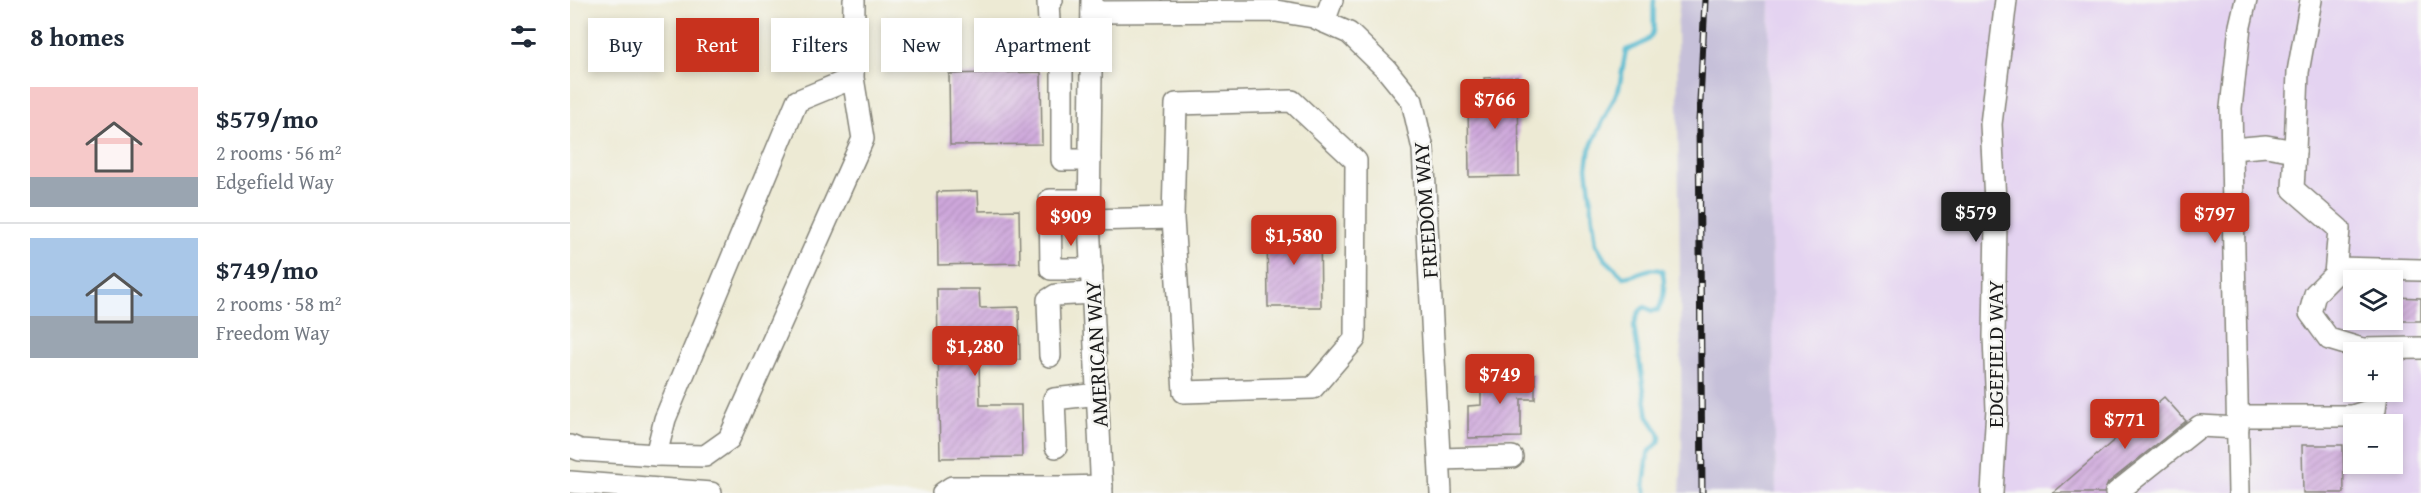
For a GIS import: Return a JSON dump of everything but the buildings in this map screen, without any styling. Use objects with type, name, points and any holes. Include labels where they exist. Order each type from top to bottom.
[{"type":"street","points":[[570,446],[580,450],[705,456],[729,439],[863,139],[853,78],[854,0]]},
{"type":"street","points":[[1052,0],[1048,2],[1050,41],[1052,46],[1062,53],[1062,160],[1090,160]]},
{"type":"street","points":[[1324,22],[1332,0]]},
{"type":"street","name":"EDGEFIELD WAY","points":[[1992,493],[1997,409],[1994,337],[1996,221],[1991,124],[2006,0]]},
{"type":"street","points":[[2239,493],[2231,108],[2240,26],[2246,0]]},
{"type":"street","points":[[2312,0],[2298,72],[2293,189],[2339,229],[2335,274],[2315,294],[2310,313],[2329,339],[2343,344]]},
{"type":"street","name":"AMERICAN WAY","points":[[1092,6],[1090,210],[1102,490]]},
{"type":"street","name":"FREEDOM WAY","points":[[1092,6],[1170,6],[1276,11],[1313,17],[1348,33],[1376,57],[1412,101],[1423,149],[1441,493]]},
{"type":"street","points":[[656,455],[665,419],[797,101],[853,78]]},
{"type":"street","points":[[1292,101],[1356,161],[1355,339],[1313,388],[1184,392],[1173,218],[1176,104],[1292,101]]},
{"type":"street","points":[[2232,149],[2266,146],[2295,152]]},
{"type":"street","points":[[1092,269],[1051,269],[1050,200],[1090,210],[1173,218]]},
{"type":"street","points":[[2336,268],[2421,270]]},
{"type":"street","points":[[1050,356],[1048,300],[1056,295],[1093,293]]},
{"type":"street","points":[[2403,349],[2421,348]]},
{"type":"street","points":[[1056,447],[1054,399],[1099,394]]},
{"type":"street","points":[[2115,493],[2200,426],[2352,416],[2375,409],[2376,402]]},
{"type":"street","points":[[1440,459],[1512,457]]},
{"type":"street","points":[[570,482],[711,493]]},
{"type":"street","points":[[943,493],[952,487],[1102,490]]},
{"type":"shaded area","points":[[1680,0],[1770,0],[1768,73],[1776,493],[1680,493],[1682,455],[1677,26]]},
{"type":"shaded area","points":[[1770,0],[2421,0],[2421,493],[1776,493],[1768,73]]},
{"type":"waterway","points":[[1646,493],[1644,486],[1648,453],[1660,438],[1648,417],[1634,326],[1637,315],[1642,309],[1645,307],[1652,311],[1658,310],[1663,296],[1663,275],[1662,271],[1653,269],[1624,277],[1605,259],[1596,244],[1587,167],[1590,148],[1619,88],[1626,50],[1646,41],[1653,32],[1654,0]]},
{"type":"railway","points":[[1702,493],[1699,122],[1705,0]]}]
